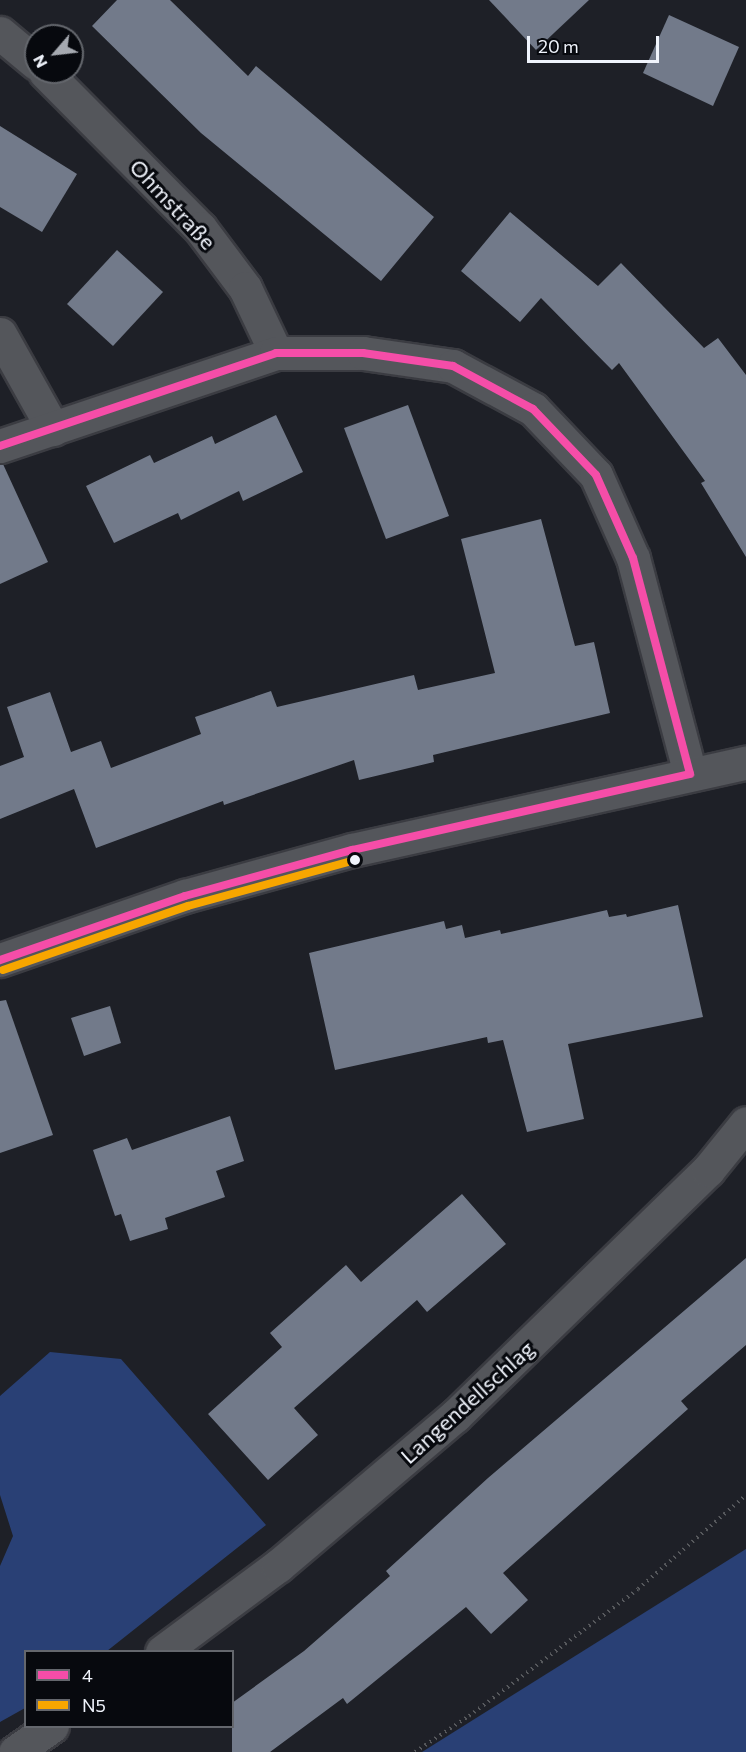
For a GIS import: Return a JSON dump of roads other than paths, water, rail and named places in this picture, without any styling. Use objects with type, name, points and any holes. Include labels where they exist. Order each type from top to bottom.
[{"type":"street","points":[[0,33],[24,53]]},
{"type":"street","name":"Ohmstraße","points":[[57,84],[200,228],[245,288],[276,353]]},
{"type":"street","points":[[0,334],[53,429]]},
{"type":"street","points":[[0,446],[276,353],[363,353],[453,366],[533,409],[596,475],[633,558],[690,774]]},
{"type":"street","points":[[0,960],[185,896],[352,850],[746,762]]},
{"type":"street","name":"Langendellschlag","points":[[165,1650],[278,1566],[455,1416],[708,1170],[746,1123]]},
{"type":"street","points":[[15,1752],[49,1728]]}]
